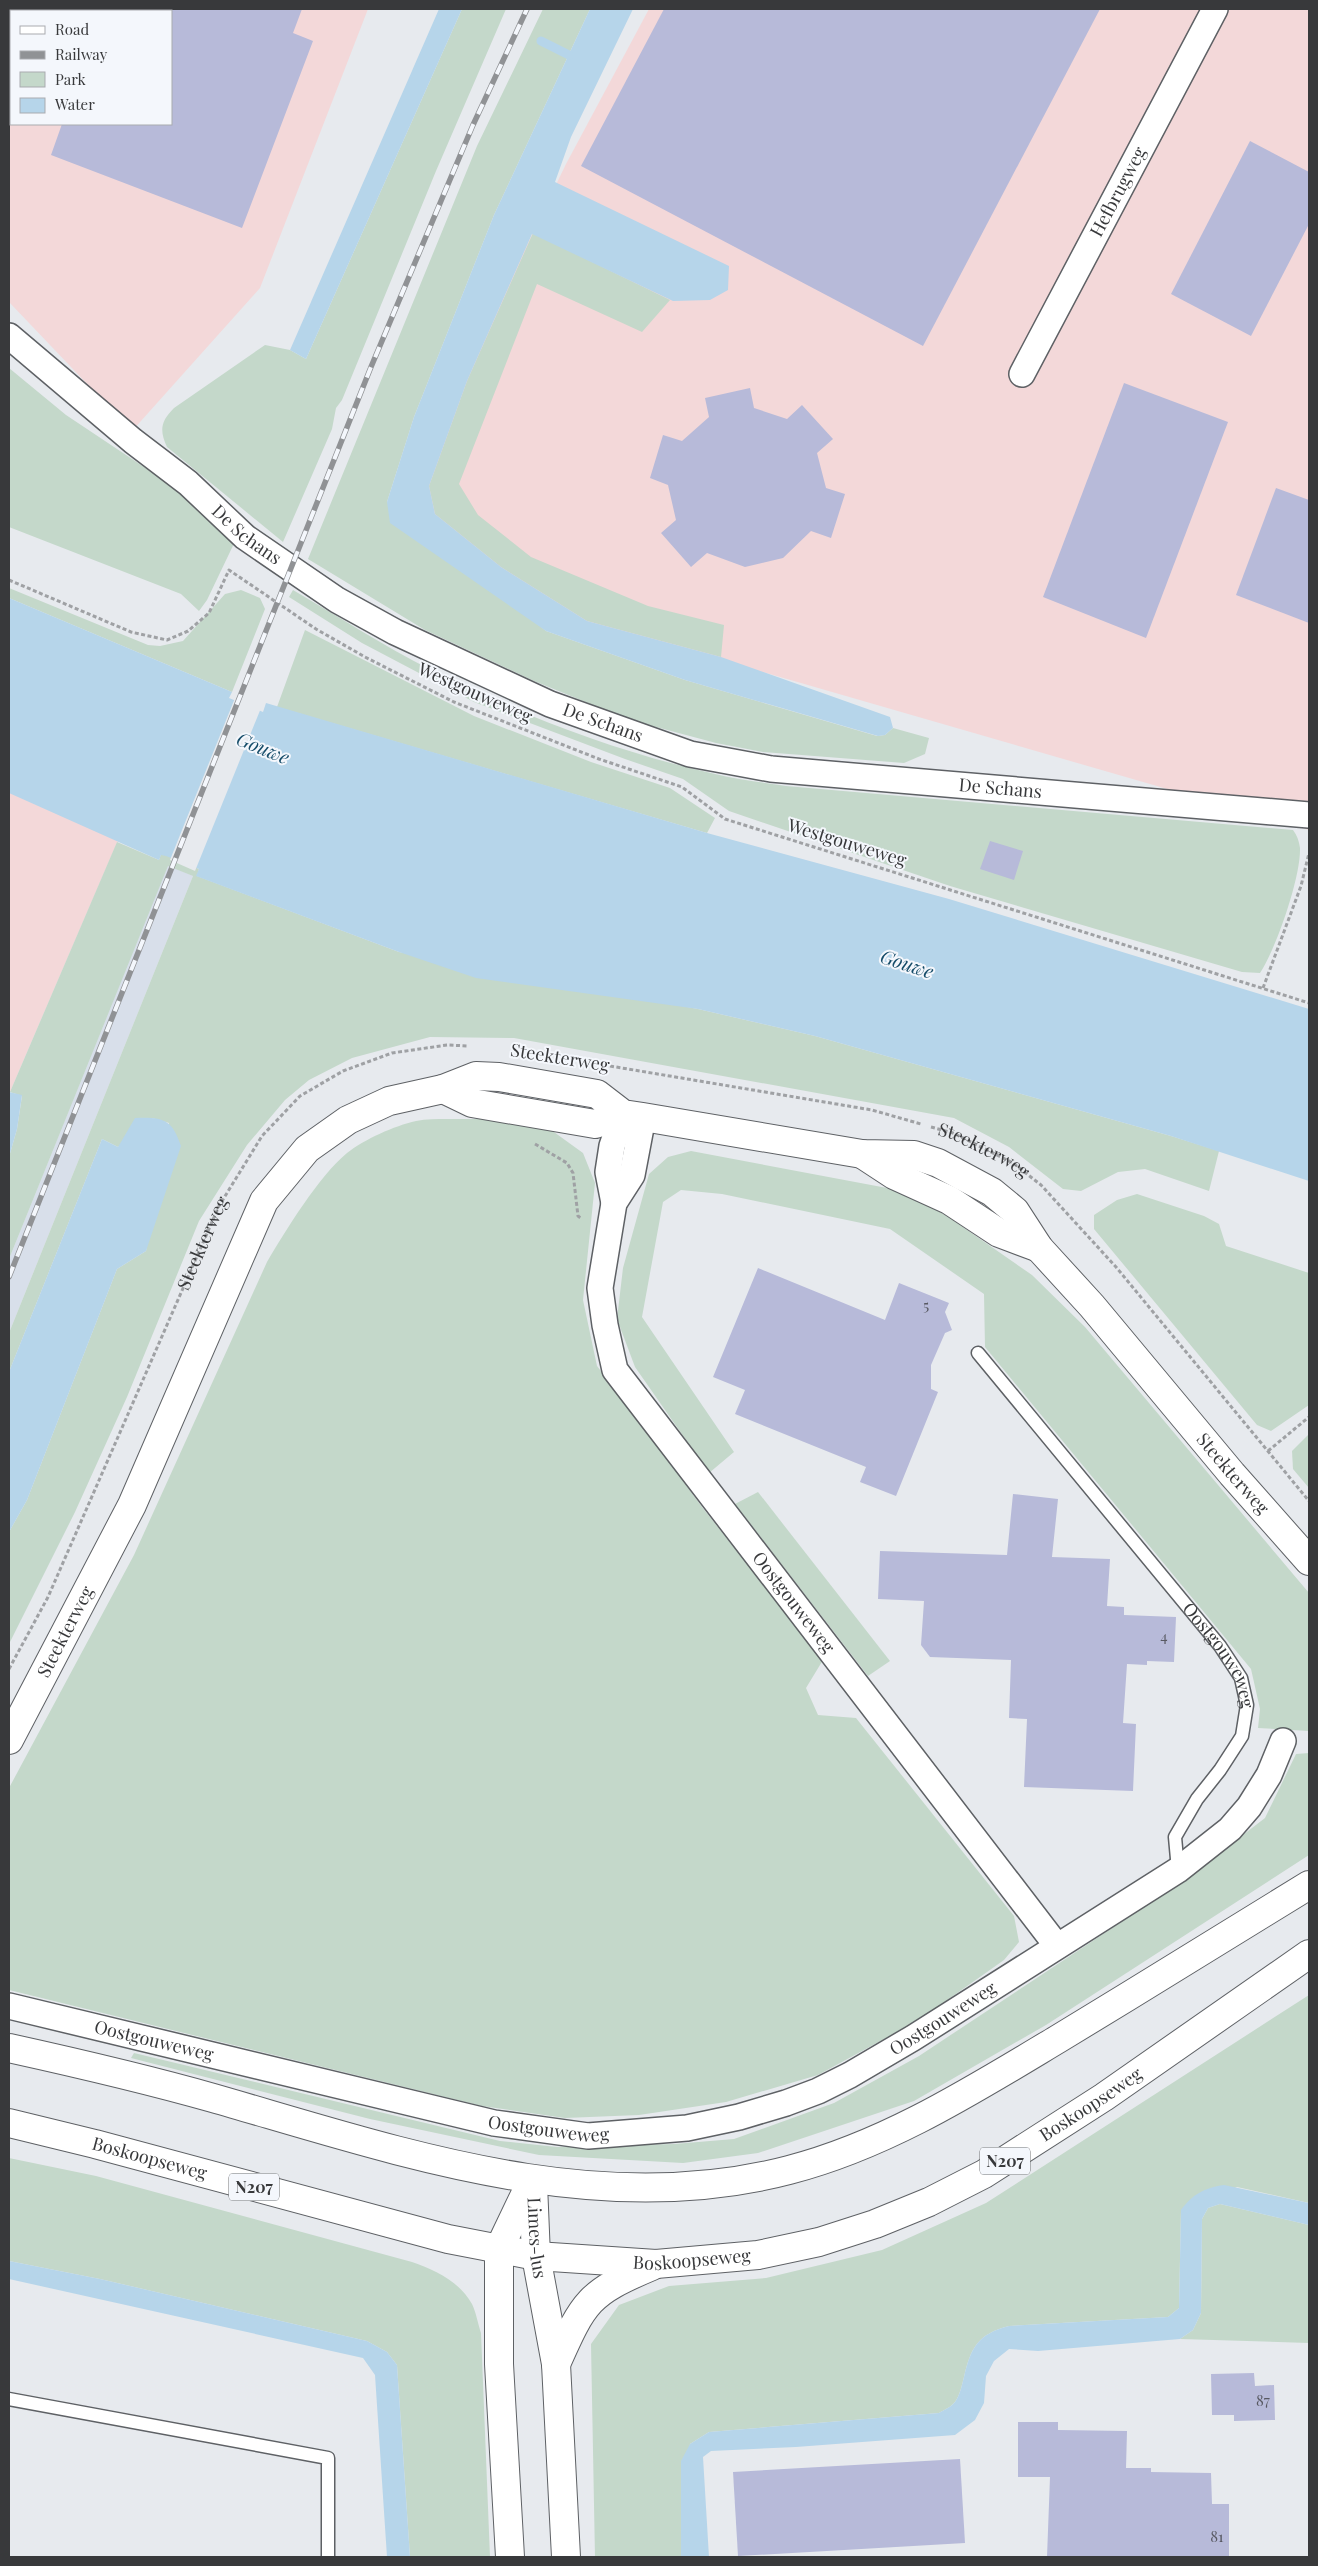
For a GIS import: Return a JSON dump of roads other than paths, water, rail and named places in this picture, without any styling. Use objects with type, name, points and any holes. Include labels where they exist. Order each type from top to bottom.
[{"type":"main road","name":"Steekterweg","points":[[9,1740],[132,1505],[264,1201],[307,1149],[348,1120],[389,1101],[443,1089],[476,1076],[598,1094],[633,1116]]},
{"type":"main road","name":"Steekterweg","points":[[443,1089],[472,1103],[595,1124],[633,1116],[862,1154],[894,1175],[949,1200],[999,1233],[1039,1248],[1092,1306],[1232,1474],[1309,1561]]},
{"type":"main road","points":[[9,2048],[210,2097],[319,2130],[431,2159],[532,2180],[603,2187],[698,2185],[755,2177],[817,2162],[914,2122],[974,2090],[1309,1885]]},
{"type":"main road","name":"Boskoopseweg","points":[[9,2124],[104,2146],[448,2239],[536,2256],[656,2264],[758,2255],[800,2246],[875,2224],[958,2188],[984,2174],[1104,2097],[1309,1954]]},
{"type":"main road","name":"Limes-lus","points":[[510,2557],[499,2364],[499,2249],[532,2180]]},
{"type":"main road","name":"Limes-lus","points":[[532,2180],[536,2256],[556,2364],[566,2557]]},
{"type":"main road","points":[[556,2364],[572,2326],[588,2302],[615,2282],[656,2264]]},
{"type":"street","name":"Hefbrugweg","points":[[1022,374],[1215,9]]},
{"type":"street","name":"De Schans","points":[[9,336],[133,441],[188,482],[245,537],[296,573],[337,600],[395,632],[550,704],[690,754],[771,769],[1309,814]]},
{"type":"street","name":"Oostgouweweg","points":[[633,1116],[632,1175],[614,1203],[600,1288],[604,1325],[615,1370],[1057,1946]]},
{"type":"street","points":[[1178,1870],[1230,1829],[1249,1807],[1269,1775],[1283,1741]]},
{"type":"street","name":"Oostgouweweg","points":[[9,2006],[494,2123],[588,2136],[687,2128],[738,2117],[818,2091],[914,2038],[1178,1870]]},
{"type":"lane","name":"Oostgouweweg","points":[[978,1353],[1220,1646],[1241,1678],[1247,1705],[1242,1736],[1220,1770],[1197,1800],[1175,1837],[1178,1870]]},
{"type":"lane","points":[[9,2400],[328,2458],[328,2557]]},
{"type":"water","points":[[439,9],[462,9],[306,359],[290,350]]},
{"type":"water","points":[[590,9],[633,9],[571,137],[555,182],[729,266],[728,290],[710,300],[673,301],[532,234],[467,381],[429,486],[435,514],[501,567],[587,621],[721,657],[890,717],[893,728],[885,735],[878,736],[685,680],[546,631],[390,523],[387,502],[414,417],[494,215]]},
{"type":"water","name":"Gouwe","points":[[9,598],[232,692],[229,698],[263,712],[266,703],[707,833],[949,899],[1309,1009],[1309,1181],[1171,1136],[815,1036],[698,1009],[476,978],[399,952],[196,876],[199,869],[166,856],[161,855],[159,860],[9,793]]},
{"type":"water","points":[[9,1092],[22,1095],[17,1129],[9,1157]]},
{"type":"water","points":[[135,1118],[159,1119],[170,1125],[178,1137],[181,1146],[146,1251],[117,1269],[27,1500],[9,1532],[9,1372],[102,1139],[118,1147]]},
{"type":"water","points":[[1224,2185],[1309,2203],[1309,2225],[1220,2204],[1208,2208],[1202,2219],[1201,2313],[1193,2330],[1180,2339],[1038,2351],[1009,2349],[994,2361],[986,2376],[984,2403],[975,2420],[955,2435],[796,2447],[711,2451],[703,2457],[709,2557],[681,2557],[681,2461],[690,2444],[709,2432],[939,2413],[952,2405],[957,2399],[970,2358],[977,2343],[998,2329],[1009,2326],[1168,2317],[1179,2308],[1181,2210],[1200,2193]]},
{"type":"water","points":[[9,2261],[100,2279],[367,2341],[387,2352],[397,2365],[410,2557],[387,2557],[375,2375],[363,2358],[9,2279]]},
{"type":"waterway","points":[[541,41],[569,55]]},
{"type":"railway","points":[[9,1277],[371,367],[473,125],[527,9]]}]
